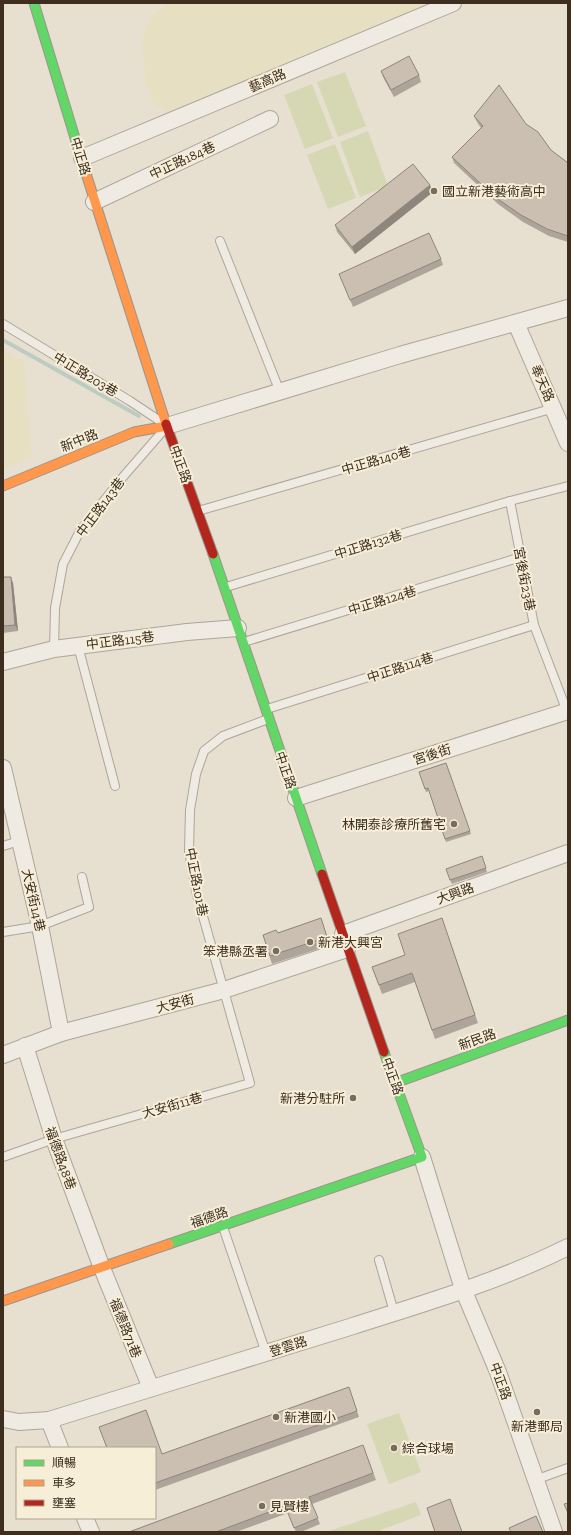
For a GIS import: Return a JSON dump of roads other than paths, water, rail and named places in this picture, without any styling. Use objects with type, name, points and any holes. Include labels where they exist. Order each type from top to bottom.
[{"type":"main road","name":"中正路","points":[[34,3],[82,158],[94,202],[167,426],[225,588],[347,949],[422,1157]]},
{"type":"main road","name":"新中路","points":[[3,486],[134,432],[167,426]]},
{"type":"main road","name":"新民路","points":[[395,1083],[568,1020]]},
{"type":"main road","name":"福德路","points":[[3,1301],[422,1157]]},
{"type":"street","name":"藝高路","points":[[82,158],[453,3]]},
{"type":"street","name":"中正路184巷","points":[[94,202],[270,119]]},
{"type":"street","points":[[167,426],[400,355],[568,308]]},
{"type":"street","name":"奉天路","points":[[516,323],[568,443]]},
{"type":"street","name":"中正路115巷","points":[[3,662],[54,649],[187,632],[241,635]]},
{"type":"street","name":"宮後街","points":[[296,798],[568,712]]},
{"type":"street","name":"大安街14巷","points":[[3,770],[40,926],[61,1033]]},
{"type":"street","name":"大興路","points":[[343,934],[568,853]]},
{"type":"street","name":"大安街","points":[[3,1055],[61,1033],[224,990],[347,949]]},
{"type":"street","name":"福德路48巷","points":[[25,1046],[54,1139],[102,1268]]},
{"type":"street","name":"中正路","points":[[422,1157],[463,1289],[498,1372],[554,1532]]},
{"type":"street","name":"登雲路","points":[[3,1419],[19,1422],[49,1420],[266,1353],[463,1289],[544,1258],[568,1247]]},
{"type":"street","name":"福德路71巷","points":[[102,1268],[150,1388]]},
{"type":"street","points":[[49,1420],[60,1447]]},
{"type":"street","points":[[86,1519],[91,1532]]},
{"type":"lane","points":[[220,241],[280,392]]},
{"type":"lane","name":"中正路203巷","points":[[3,324],[130,401],[167,426]]},
{"type":"lane","name":"中正路140巷","points":[[198,511],[554,408]]},
{"type":"lane","name":"中正路143巷","points":[[54,649],[55,608],[63,564],[66,557],[80,531],[122,478],[167,426]]},
{"type":"lane","points":[[510,501],[568,486]]},
{"type":"lane","name":"宮後街23巷","points":[[510,501],[534,625],[568,712]]},
{"type":"lane","name":"中正路132巷","points":[[225,588],[510,501]]},
{"type":"lane","name":"中正路124巷","points":[[241,635],[521,557]]},
{"type":"lane","name":"中正路114巷","points":[[268,714],[534,625]]},
{"type":"lane","points":[[78,646],[90,698],[115,786]]},
{"type":"lane","name":"中正路101巷","points":[[224,990],[197,895],[189,851],[190,810],[196,774],[204,751],[223,736],[268,714]]},
{"type":"lane","points":[[3,846],[19,841]]},
{"type":"lane","points":[[3,932],[40,926],[89,907],[82,877]]},
{"type":"lane","name":"大安街11巷","points":[[3,1157],[54,1139],[250,1083],[224,990]]},
{"type":"lane","points":[[223,1226],[266,1353]]},
{"type":"lane","points":[[379,1260],[394,1312]]},
{"type":"lane","points":[[535,1480],[568,1468]]},
{"type":"waterway","points":[[3,340],[139,416]]},
{"type":"place","name":"國立新港藝術高中","points":[[434,191]]},
{"type":"place","name":"林開泰診療所舊宅","points":[[454,824]]},
{"type":"place","name":"新港大興宮","points":[[310,942]]},
{"type":"place","name":"笨港縣丞署","points":[[276,951]]},
{"type":"place","name":"新港分駐所","points":[[353,1098]]},
{"type":"place","name":"新港郵局","points":[[537,1412]]},
{"type":"place","name":"新港國小","points":[[276,1417]]},
{"type":"place","name":"綜合球場","points":[[394,1448]]},
{"type":"place","name":"見賢樓","points":[[262,1506]]}]
